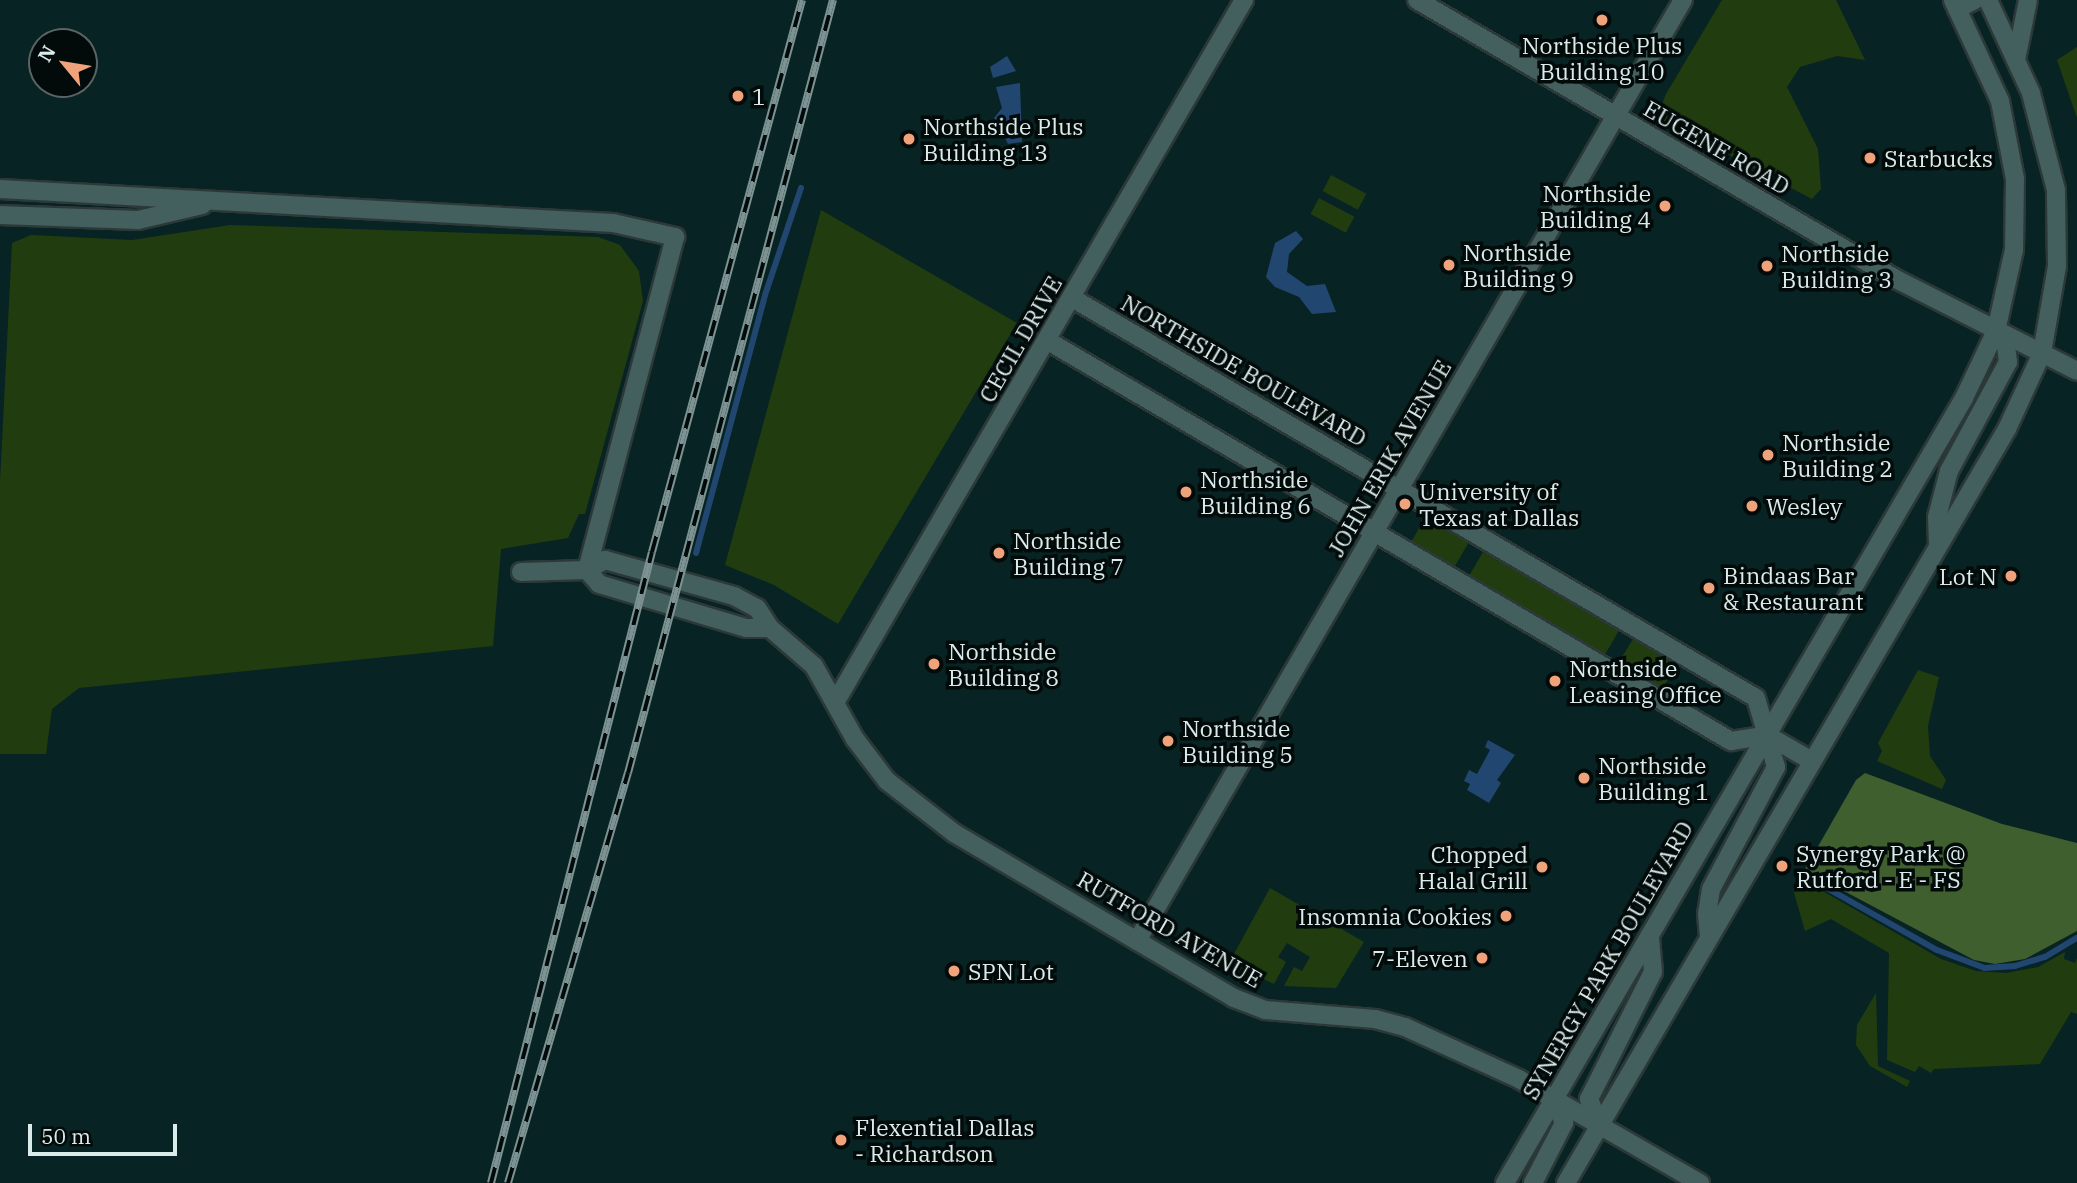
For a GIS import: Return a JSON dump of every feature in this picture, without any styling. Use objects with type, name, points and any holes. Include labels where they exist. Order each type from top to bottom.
[{"type":"street","name":"CECIL DRIVE","points":[[836,701],[1048,341],[1244,0]]},
{"type":"street","name":"EUGENE ROAD","points":[[1417,0],[1896,279],[2077,371]]},
{"type":"street","name":"JOHN ERIK AVENUE","points":[[1136,940],[1683,0]]},
{"type":"street","points":[[1955,4],[1975,0]]},
{"type":"street","points":[[1566,1183],[1810,760],[2007,429],[2042,353],[2057,266],[2056,190],[2046,140],[2016,61],[1988,0]]},
{"type":"street","points":[[2016,61],[2028,0]]},
{"type":"street","name":"SYNERGY PARK BOULEVARD","points":[[1504,1183],[1964,398],[1996,331],[2014,250],[2015,178],[2000,102],[1955,4]]},
{"type":"street","points":[[0,189],[613,223],[675,237],[587,570],[599,584],[746,628],[770,628]]},
{"type":"street","points":[[0,215],[138,220],[212,202]]},
{"type":"street","name":"NORTHSIDE BOULEVARD","points":[[1072,298],[1756,698],[1776,767],[1711,889],[1709,935]]},
{"type":"street","points":[[1938,545],[1937,517],[1949,471],[2008,362],[2006,345],[1996,331]]},
{"type":"street","points":[[1048,341],[1731,741],[1767,736],[1810,760]]},
{"type":"street","name":"RUTFORD AVENUE","points":[[521,572],[587,570],[605,560],[734,597],[757,608],[770,628],[814,666],[855,739],[907,799],[954,834],[1234,998],[1265,1010],[1340,1015],[1405,1027],[1554,1099],[1700,1183]]},
{"type":"street","points":[[1600,1124],[1588,1099],[1653,972],[1650,935]]},
{"type":"street","points":[[1533,1183],[1564,1123],[1554,1099]]},
{"type":"green space","points":[[1722,0],[1836,0],[1865,60],[1837,56],[1800,67],[1787,87],[1818,149],[1821,189],[1812,199],[1657,117],[1666,94]]},
{"type":"green space","points":[[2077,47],[2077,118],[2057,60]]},
{"type":"green space","points":[[1331,175],[1366,194],[1358,210],[1323,191]]},
{"type":"green space","points":[[1319,198],[1354,217],[1346,233],[1311,214]]},
{"type":"green space","points":[[821,210],[1017,323],[838,624],[774,585],[725,565]]},
{"type":"green space","points":[[230,225],[598,237],[620,245],[639,271],[643,301],[585,514],[579,514],[568,538],[501,549],[493,646],[79,688],[52,709],[46,754],[0,754],[0,482],[12,243],[31,235],[132,240]]},
{"type":"green space","points":[[1425,518],[1468,543],[1454,568],[1410,543]]},
{"type":"green space","points":[[1483,552],[1619,631],[1604,656],[1468,577]]},
{"type":"green space","points":[[1633,639],[1677,665],[1662,690],[1618,664]]},
{"type":"green space","points":[[1918,670],[1939,677],[1928,726],[1930,756],[1946,780],[1942,789],[1877,761],[1882,751],[1878,743]]},
{"type":"green space","points":[[1865,773],[2002,824],[2077,843],[2077,931],[2025,959],[1995,964],[1974,960],[1810,873],[1805,880],[1800,878],[1856,780]]},
{"type":"green space","points":[[1800,878],[1941,959],[1976,971],[2006,973],[2038,967],[2065,952],[2064,959],[2075,963],[2077,958],[2077,1014],[2071,1012],[2040,1064],[1934,1069],[1931,1073],[1919,1066],[1915,1072],[1887,1060],[1889,953],[1831,919],[1805,931],[1793,889]]},
{"type":"green space","points":[[1270,888],[1364,942],[1336,988],[1284,986],[1294,967],[1302,971],[1310,957],[1287,943],[1278,957],[1286,962],[1274,984],[1229,963]]},
{"type":"green space","points":[[1876,993],[1878,1066],[1910,1081],[1907,1087],[1870,1066],[1856,1045],[1857,1025]]},
{"type":"water","points":[[1007,56],[1016,71],[993,78],[990,67]]},
{"type":"water","points":[[1020,83],[1022,142],[1008,144],[994,118],[1002,108],[996,87]]},
{"type":"water","points":[[1296,231],[1303,239],[1289,254],[1287,272],[1307,286],[1325,284],[1336,312],[1312,314],[1299,297],[1275,287],[1266,277],[1275,243]]},
{"type":"water","points":[[1488,740],[1515,755],[1497,780],[1501,783],[1489,803],[1467,790],[1470,784],[1464,781],[1469,770],[1477,774],[1490,750],[1485,747]]},
{"type":"waterway","points":[[696,553],[765,295],[801,188]]},
{"type":"waterway","points":[[1809,878],[1937,950],[1985,968],[2015,966],[2045,957],[2077,938]]},
{"type":"railway","points":[[491,1183],[652,552],[802,0]]},
{"type":"railway","points":[[508,1183],[628,773],[833,0]]},
{"type":"place","name":"Northside Plus Building 10","points":[[1602,20]]},
{"type":"place","name":"1","points":[[738,96]]},
{"type":"place","name":"Northside Plus Building 13","points":[[909,139]]},
{"type":"place","name":"Starbucks","points":[[1870,158]]},
{"type":"place","name":"Northside Building 4","points":[[1665,206]]},
{"type":"place","name":"Northside Building 9","points":[[1449,265]]},
{"type":"place","name":"Northside Building 3","points":[[1767,266]]},
{"type":"place","name":"Northside Building 2","points":[[1768,455]]},
{"type":"place","name":"Northside Building 6","points":[[1186,492]]},
{"type":"place","name":"University of Texas at Dallas","points":[[1405,504]]},
{"type":"place","name":"Wesley","points":[[1752,506]]},
{"type":"place","name":"Northside Building 7","points":[[999,553]]},
{"type":"place","name":"Lot N","points":[[2011,576]]},
{"type":"place","name":"Bindaas Bar & Restaurant","points":[[1709,588]]},
{"type":"place","name":"Northside Building 8","points":[[934,664]]},
{"type":"place","name":"Northside Leasing Office","points":[[1555,681]]},
{"type":"place","name":"Northside Building 5","points":[[1168,741]]},
{"type":"place","name":"Northside Building 1","points":[[1584,778]]},
{"type":"place","name":"Synergy Park @ Rutford - E - FS","points":[[1782,866]]},
{"type":"place","name":"Chopped Halal Grill","points":[[1542,867]]},
{"type":"place","name":"Insomnia Cookies","points":[[1506,916]]},
{"type":"place","name":"7-Eleven","points":[[1482,958]]},
{"type":"place","name":"SPN Lot","points":[[954,971]]},
{"type":"place","name":"Flexential Dallas - Richardson","points":[[841,1140]]}]
